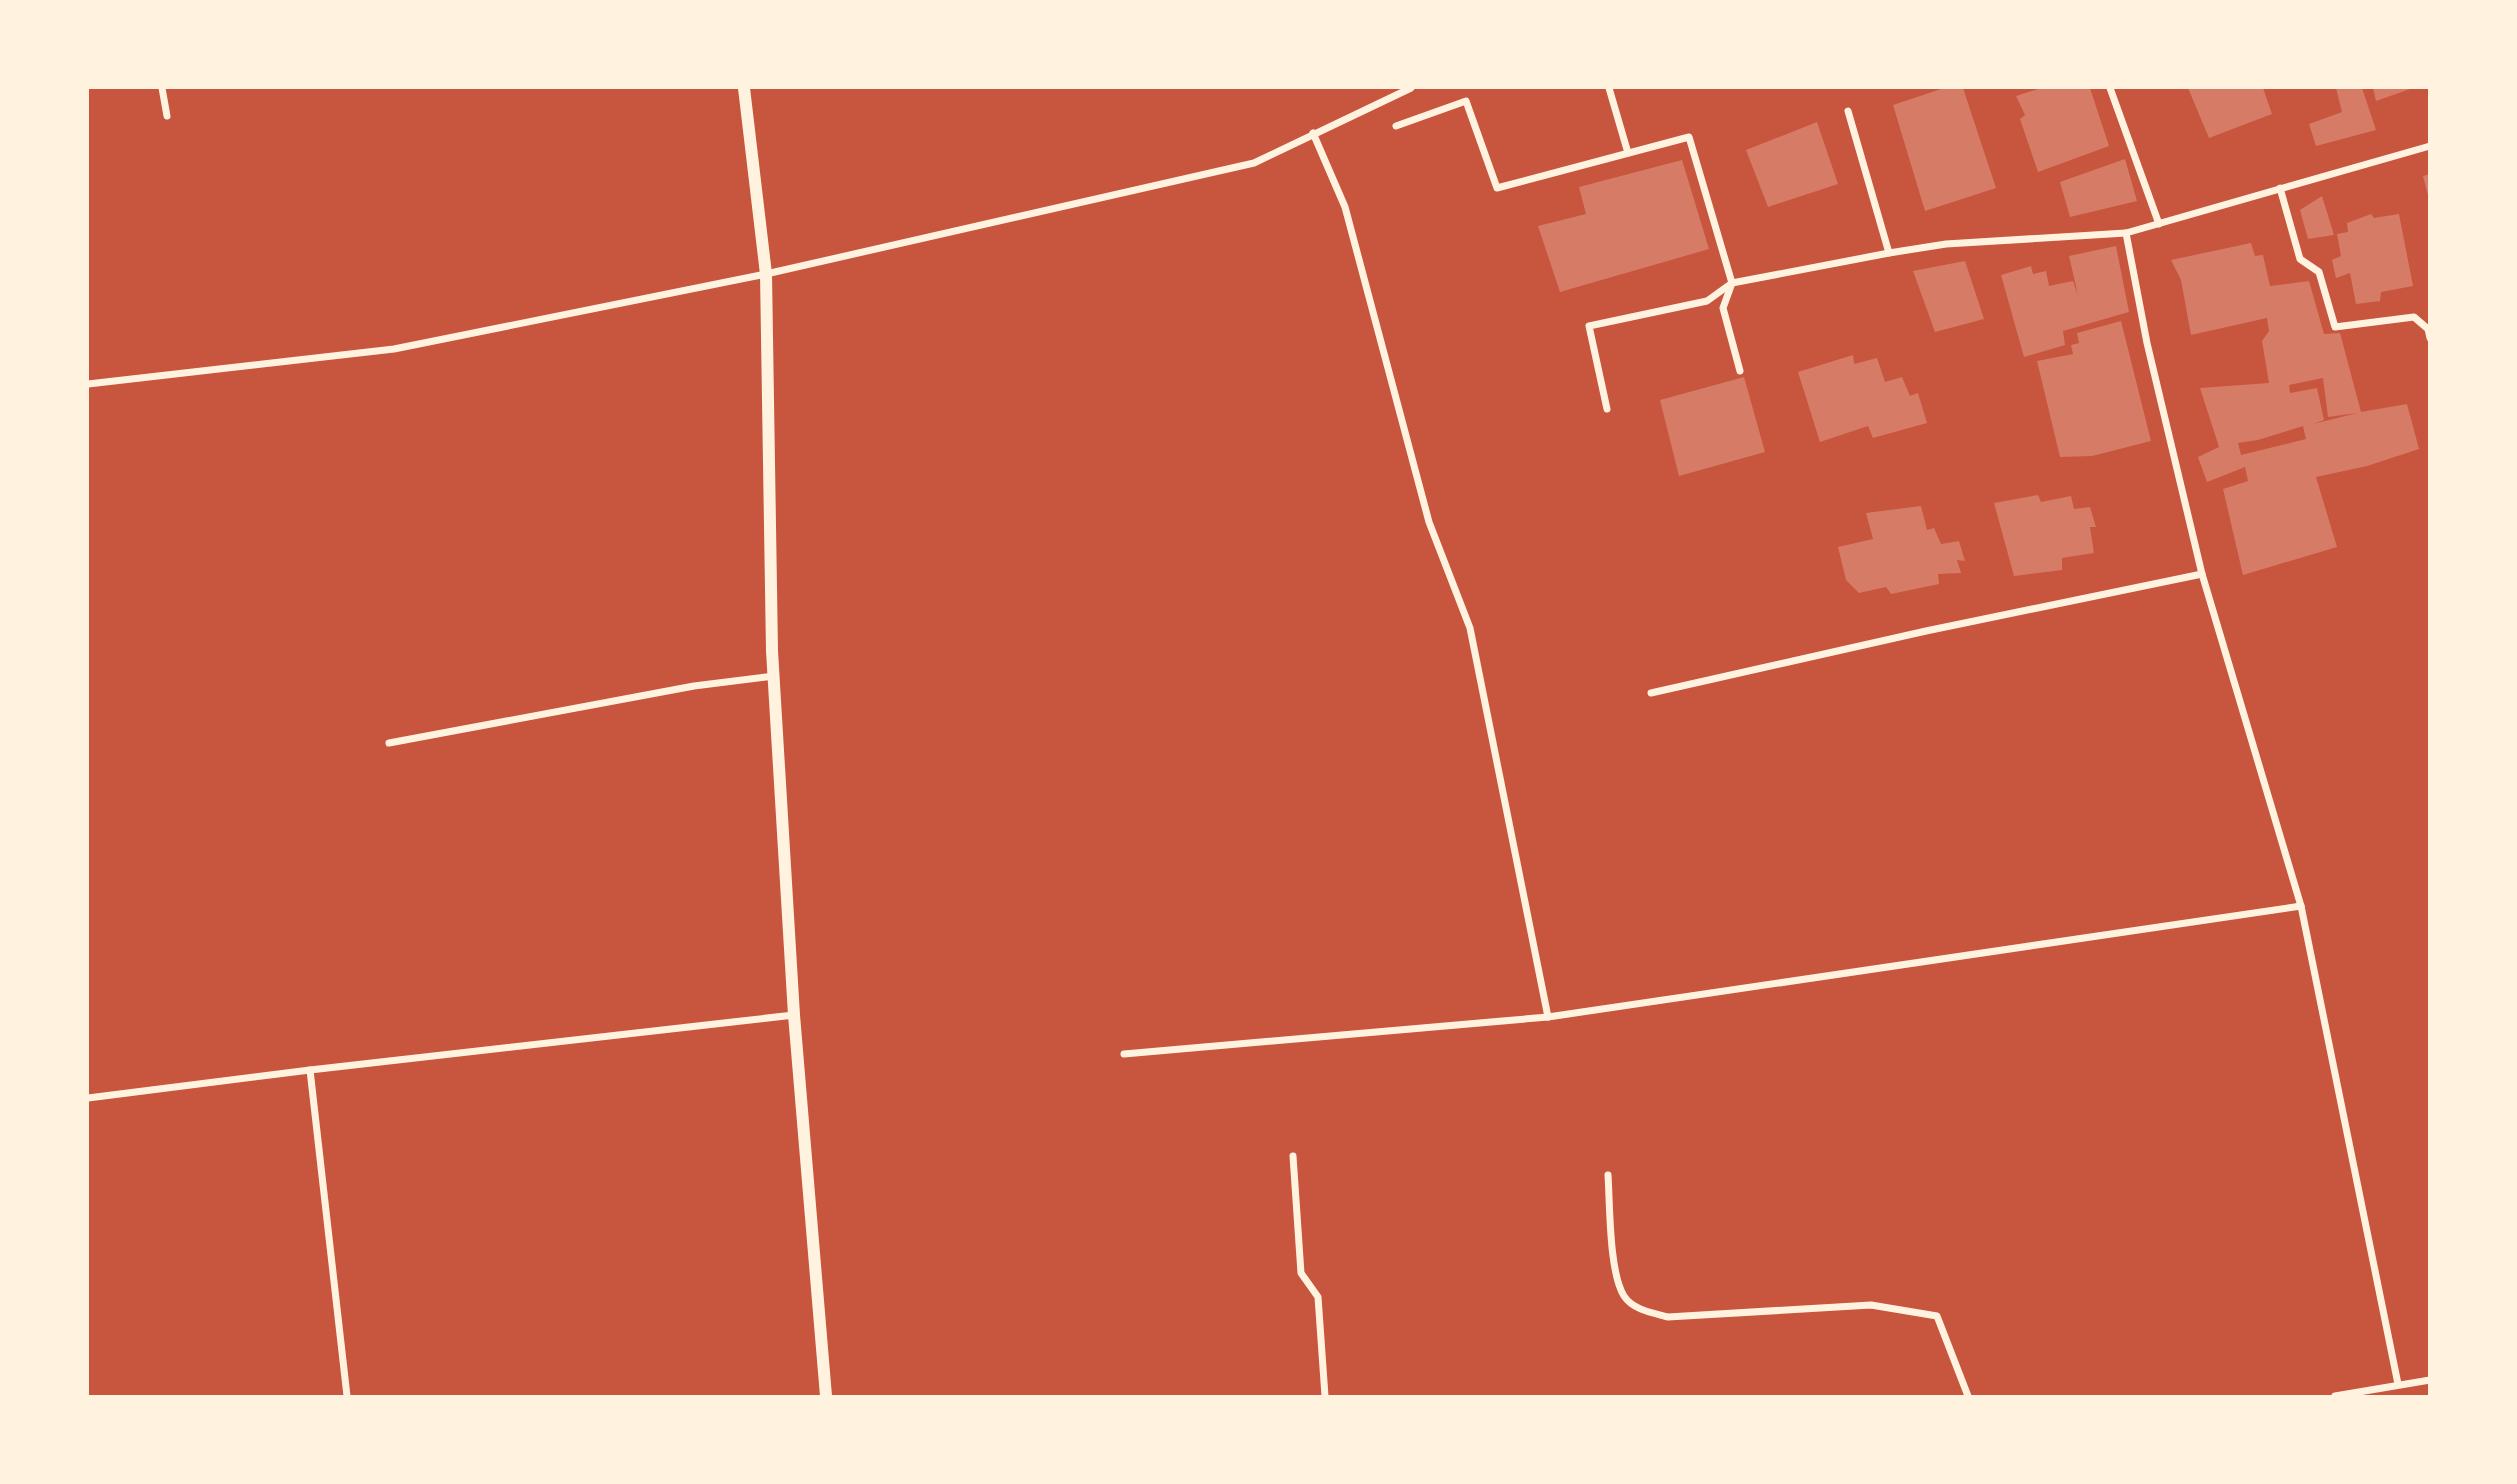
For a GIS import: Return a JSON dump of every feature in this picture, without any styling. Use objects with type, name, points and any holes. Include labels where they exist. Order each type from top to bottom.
[{"type":"street","points":[[162,88],[167,116]]},
{"type":"street","points":[[744,88],[766,274],[774,676],[794,1014],[826,1396]]},
{"type":"street","points":[[88,384],[394,349],[766,274],[1254,163],[1411,88]]},
{"type":"street","points":[[1609,88],[1628,153]]},
{"type":"street","points":[[2110,88],[2159,224]]},
{"type":"street","points":[[1396,127],[1466,101],[1497,188],[1689,137],[1732,282],[1723,308],[1740,371]]},
{"type":"street","points":[[1848,111],[1889,253]]},
{"type":"street","points":[[1313,133],[1345,207],[1429,522],[1470,628],[1548,1017]]},
{"type":"street","points":[[1607,409],[1589,326],[1707,302],[1732,282],[1889,253],[1946,244],[2126,233],[2430,146]]},
{"type":"street","points":[[2280,188],[2300,259],[2319,272],[2334,327],[2414,317],[2427,329],[2430,338]]},
{"type":"street","points":[[2126,233],[2147,343],[2202,574],[2301,906],[2398,1384]]},
{"type":"street","points":[[1651,693],[1926,631],[2202,574]]},
{"type":"street","points":[[388,743],[694,686],[774,676]]},
{"type":"street","points":[[1124,1054],[1548,1017],[2301,906]]},
{"type":"street","points":[[88,1098],[794,1014]]},
{"type":"street","points":[[310,1070],[347,1396]]},
{"type":"street","points":[[1293,1156],[1301,1273],[1318,1297],[1325,1396]]},
{"type":"street","points":[[1608,1175],[1616,1276],[1625,1297],[1643,1311],[1668,1317],[1871,1305],[1937,1316],[1968,1396]]},
{"type":"street","points":[[2335,1396],[2430,1380]]},
{"type":"building","points":[[1944,88],[1963,88],[1996,188],[1925,211],[1893,105]]},
{"type":"building","points":[[2041,88],[2090,88],[2109,146],[2038,172],[2020,119],[2025,115],[2016,96]]},
{"type":"building","points":[[2188,88],[2263,88],[2272,114],[2209,138]]},
{"type":"building","points":[[2336,88],[2362,88],[2376,130],[2316,146],[2309,124],[2342,112]]},
{"type":"building","points":[[2373,88],[2413,88],[2376,101]]},
{"type":"building","points":[[1817,122],[1838,184],[1768,207],[1746,150]]},
{"type":"building","points":[[2125,159],[2137,201],[2070,217],[2060,182]]},
{"type":"building","points":[[1682,160],[1709,249],[1560,292],[1538,226],[1586,214],[1579,187]]},
{"type":"building","points":[[2430,174],[2430,198],[2429,199],[2423,176]]},
{"type":"building","points":[[2322,196],[2334,235],[2308,239],[2300,210]]},
{"type":"building","points":[[2371,214],[2374,218],[2399,214],[2413,286],[2381,292],[2380,301],[2356,304],[2350,273],[2336,278],[2332,260],[2341,256],[2337,234],[2348,232],[2347,223]]},
{"type":"building","points":[[2251,243],[2255,256],[2263,255],[2270,286],[2309,281],[2324,334],[2340,333],[2361,412],[2407,404],[2419,449],[2367,466],[2316,477],[2337,547],[2243,575],[2223,489],[2248,481],[2245,467],[2207,482],[2198,457],[2219,447],[2200,388],[2269,383],[2262,341],[2269,331],[2267,318],[2191,335],[2181,280],[2171,260]],"holes":[[[2323,378],[2328,417],[2357,413],[2313,424],[2324,420],[2317,388],[2290,393],[2289,385]],[[2303,426],[2306,439],[2241,455],[2238,443],[2258,440]]]},
{"type":"building","points":[[2116,246],[2129,312],[2063,331],[2065,345],[2024,357],[2001,275],[2031,266],[2033,274],[2046,271],[2049,286],[2073,281],[2078,295],[2069,256]]},
{"type":"building","points":[[1965,261],[1984,319],[1935,332],[1913,271]]},
{"type":"building","points":[[2121,321],[2151,441],[2092,456],[2060,457],[2037,361],[2073,354],[2071,345],[2079,343],[2077,333]]},
{"type":"building","points":[[1853,355],[1854,364],[1877,358],[1885,382],[1902,377],[1910,396],[1918,393],[1927,423],[1873,438],[1868,426],[1820,442],[1798,372]]},
{"type":"building","points":[[1744,377],[1765,452],[1679,476],[1660,400]]},
{"type":"building","points":[[2038,495],[2041,502],[2071,496],[2074,509],[2090,507],[2096,527],[2090,527],[2094,553],[2062,558],[2062,570],[2014,576],[1994,503]]},
{"type":"building","points":[[1921,506],[1927,530],[1934,528],[1941,544],[1959,541],[1965,561],[1957,560],[1961,573],[1938,574],[1939,584],[1891,594],[1886,587],[1859,593],[1846,580],[1838,547],[1873,539],[1866,513]]}]
